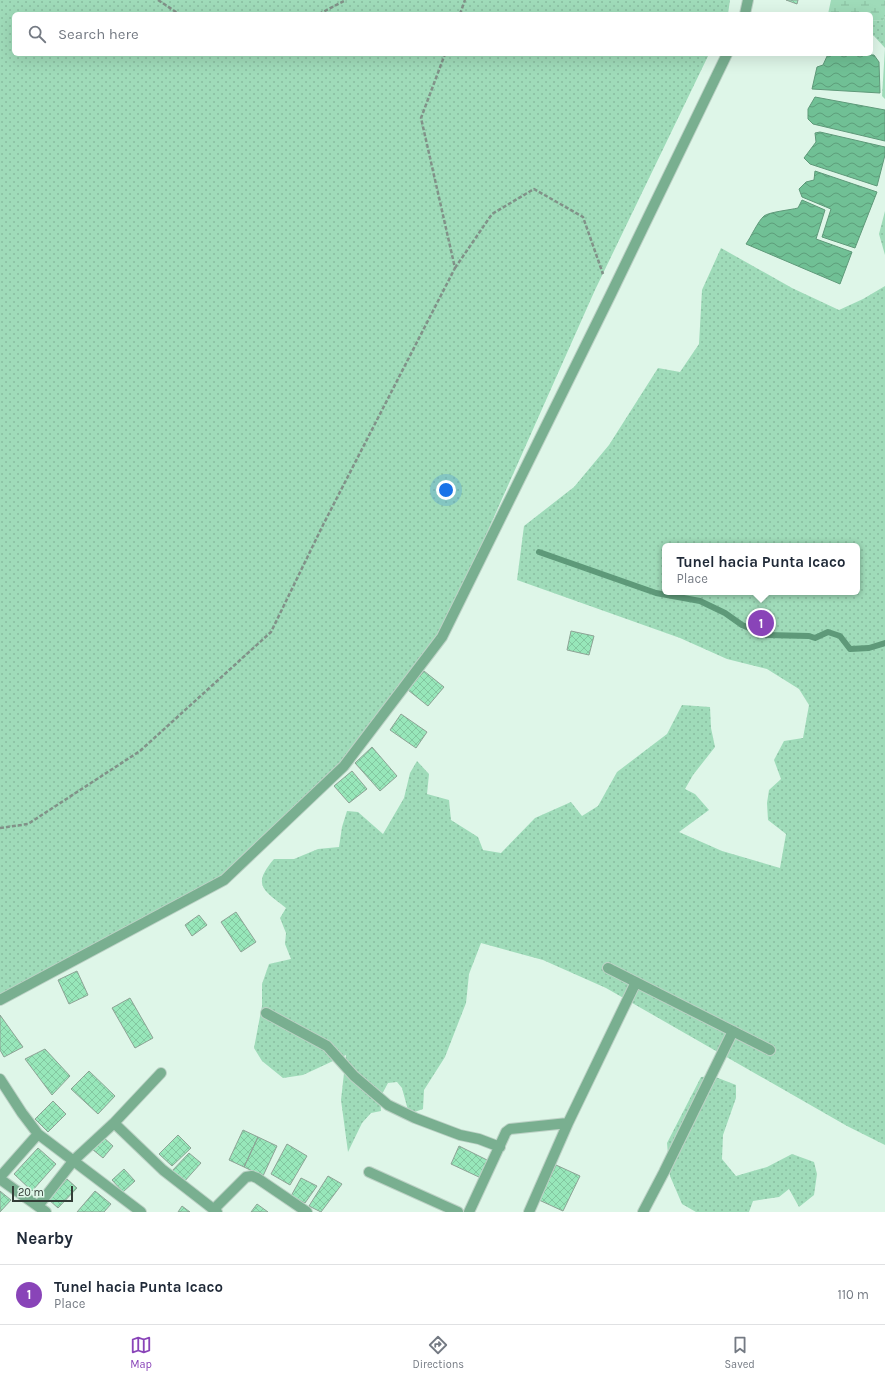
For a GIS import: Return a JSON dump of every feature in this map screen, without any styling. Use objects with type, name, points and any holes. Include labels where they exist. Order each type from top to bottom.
[{"type":"street","points":[[745,12],[748,0]]},
{"type":"street","points":[[0,1000],[224,880],[344,766],[442,637],[726,56]]},
{"type":"street","points":[[608,968],[770,1050]]},
{"type":"street","points":[[529,1212],[568,1123],[636,982]]},
{"type":"street","points":[[266,1013],[328,1046],[354,1076],[388,1105],[416,1118],[460,1135],[479,1139],[500,1147]]},
{"type":"street","points":[[643,1212],[733,1031]]},
{"type":"street","points":[[38,1134],[0,1178],[42,1209],[74,1160],[114,1123],[161,1073]]},
{"type":"street","points":[[0,1079],[22,1113],[38,1134],[141,1212]]},
{"type":"street","points":[[114,1123],[164,1170],[216,1211],[246,1177],[252,1176],[307,1212]]},
{"type":"street","points":[[468,1212],[506,1132],[510,1129],[568,1123]]},
{"type":"street","points":[[369,1172],[458,1212]]},
{"type":"path","points":[[158,0],[176,12]]},
{"type":"path","points":[[323,12],[346,0]]},
{"type":"path","points":[[461,12],[465,0]]},
{"type":"path","points":[[444,56],[421,118],[455,268]]},
{"type":"path","points":[[0,828],[28,824],[140,751],[271,632],[323,525],[455,268],[492,214],[534,189],[584,217],[610,296]]},
{"type":"green space","points":[[0,0],[730,0],[728,12],[12,12],[12,56],[708,56],[595,290],[441,636],[342,765],[223,880],[0,997]]},
{"type":"green space","points":[[831,0],[885,0],[885,16],[883,21],[873,20],[873,12],[828,12]]},
{"type":"green space","points":[[885,16],[885,48],[873,36],[873,20],[883,21]]},
{"type":"green space","points":[[885,48],[885,99],[882,96]]},
{"type":"green space","points":[[885,211],[885,255],[879,234]]},
{"type":"green space","points":[[721,248],[792,288],[839,310],[863,299],[885,286],[885,1145],[847,1126],[606,988],[543,960],[481,943],[469,974],[466,1003],[445,1057],[424,1090],[423,1109],[409,1114],[402,1088],[397,1082],[388,1083],[380,1098],[381,1111],[371,1113],[362,1123],[348,1152],[341,1100],[346,1055],[303,1075],[283,1078],[262,1061],[254,1048],[262,1006],[262,984],[269,964],[291,959],[285,944],[286,933],[280,918],[286,908],[266,892],[262,882],[263,876],[274,859],[294,859],[318,849],[339,847],[342,827],[347,811],[358,812],[383,834],[404,798],[410,773],[417,761],[429,774],[427,794],[449,800],[451,820],[478,837],[483,850],[501,853],[535,818],[571,802],[582,816],[598,806],[617,772],[667,734],[682,705],[710,707],[711,728],[715,747],[693,775],[685,789],[695,794],[709,810],[679,832],[722,851],[780,868],[786,834],[768,820],[767,803],[769,790],[781,779],[774,760],[784,741],[803,738],[809,705],[799,689],[767,669],[727,659],[680,638],[517,580],[524,526],[574,487],[609,445],[658,368],[680,372],[699,344],[702,290]]},
{"type":"green space","points":[[713,1076],[736,1085],[736,1098],[723,1135],[722,1159],[736,1176],[767,1167],[792,1154],[814,1162],[817,1174],[814,1195],[799,1207],[789,1189],[779,1197],[753,1201],[749,1212],[696,1212],[682,1204],[670,1176],[667,1143],[701,1077]]},
{"type":"water","points":[[874,55],[879,62],[880,93],[812,89],[817,67],[823,65],[827,56]]},
{"type":"water","points":[[815,97],[885,110],[885,141],[813,124],[808,119],[808,109]]},
{"type":"water","points":[[820,132],[885,147],[885,155],[877,186],[810,164],[804,158],[816,142],[815,133]]},
{"type":"water","points":[[815,171],[877,192],[855,248],[822,237],[831,209],[802,197],[799,189],[806,182],[814,180]]},
{"type":"water","points":[[802,200],[825,210],[816,239],[852,252],[840,284],[746,244],[764,216],[775,212],[798,208]]},
{"type":"building","points":[[786,0],[798,0],[797,4]]},
{"type":"building","points":[[571,631],[594,636],[589,655],[567,650]]},
{"type":"building","points":[[424,671],[444,687],[428,706],[408,690]]},
{"type":"building","points":[[401,714],[427,732],[416,748],[390,730]]},
{"type":"building","points":[[372,747],[397,776],[380,791],[355,763]]},
{"type":"building","points":[[352,771],[367,789],[349,803],[334,786]]},
{"type":"building","points":[[236,912],[256,942],[241,952],[221,922]]},
{"type":"building","points":[[199,915],[207,925],[192,936],[185,925]]},
{"type":"building","points":[[77,971],[88,995],[69,1004],[58,980]]},
{"type":"building","points":[[130,998],[153,1038],[135,1048],[112,1008]]},
{"type":"building","points":[[0,1015],[23,1047],[4,1057],[0,1050]]},
{"type":"building","points":[[45,1049],[70,1076],[52,1095],[25,1059]]},
{"type":"building","points":[[89,1071],[115,1096],[98,1114],[71,1089]]},
{"type":"building","points":[[53,1101],[66,1114],[48,1132],[35,1119]]},
{"type":"building","points":[[243,1130],[258,1137],[244,1167],[229,1160]]},
{"type":"building","points":[[178,1135],[191,1148],[172,1166],[159,1154]]},
{"type":"building","points":[[102,1136],[113,1146],[103,1158],[92,1149]]},
{"type":"building","points":[[258,1137],[277,1146],[263,1176],[244,1167]]},
{"type":"building","points":[[287,1144],[307,1156],[290,1185],[271,1174]]},
{"type":"building","points":[[459,1146],[489,1161],[481,1178],[451,1164]]},
{"type":"building","points":[[38,1148],[56,1164],[32,1191],[14,1174]]},
{"type":"building","points":[[189,1153],[201,1163],[183,1183],[171,1172]]},
{"type":"building","points":[[556,1165],[580,1176],[563,1211],[539,1200]]},
{"type":"building","points":[[124,1169],[135,1181],[123,1192],[112,1180]]},
{"type":"building","points":[[328,1176],[342,1184],[321,1212],[309,1206]]},
{"type":"building","points":[[301,1178],[317,1186],[305,1203],[291,1196]]},
{"type":"building","points":[[67,1179],[77,1188],[58,1208],[48,1199]]},
{"type":"building","points":[[0,1191],[11,1200],[0,1212]]},
{"type":"building","points":[[95,1191],[111,1204],[104,1212],[77,1212]]},
{"type":"building","points":[[257,1204],[268,1212],[251,1212]]},
{"type":"building","points":[[182,1206],[190,1212],[178,1212]]},
{"type":"waterway","points":[[539,552],[662,594]]},
{"type":"waterway","points":[[667,595],[700,601],[725,613],[742,625],[766,635],[809,636],[815,638],[828,632],[840,636],[850,649],[869,648],[885,643]]},
{"type":"place","name":"Tunel hacia Punta Icaco","points":[[761,623]]}]
